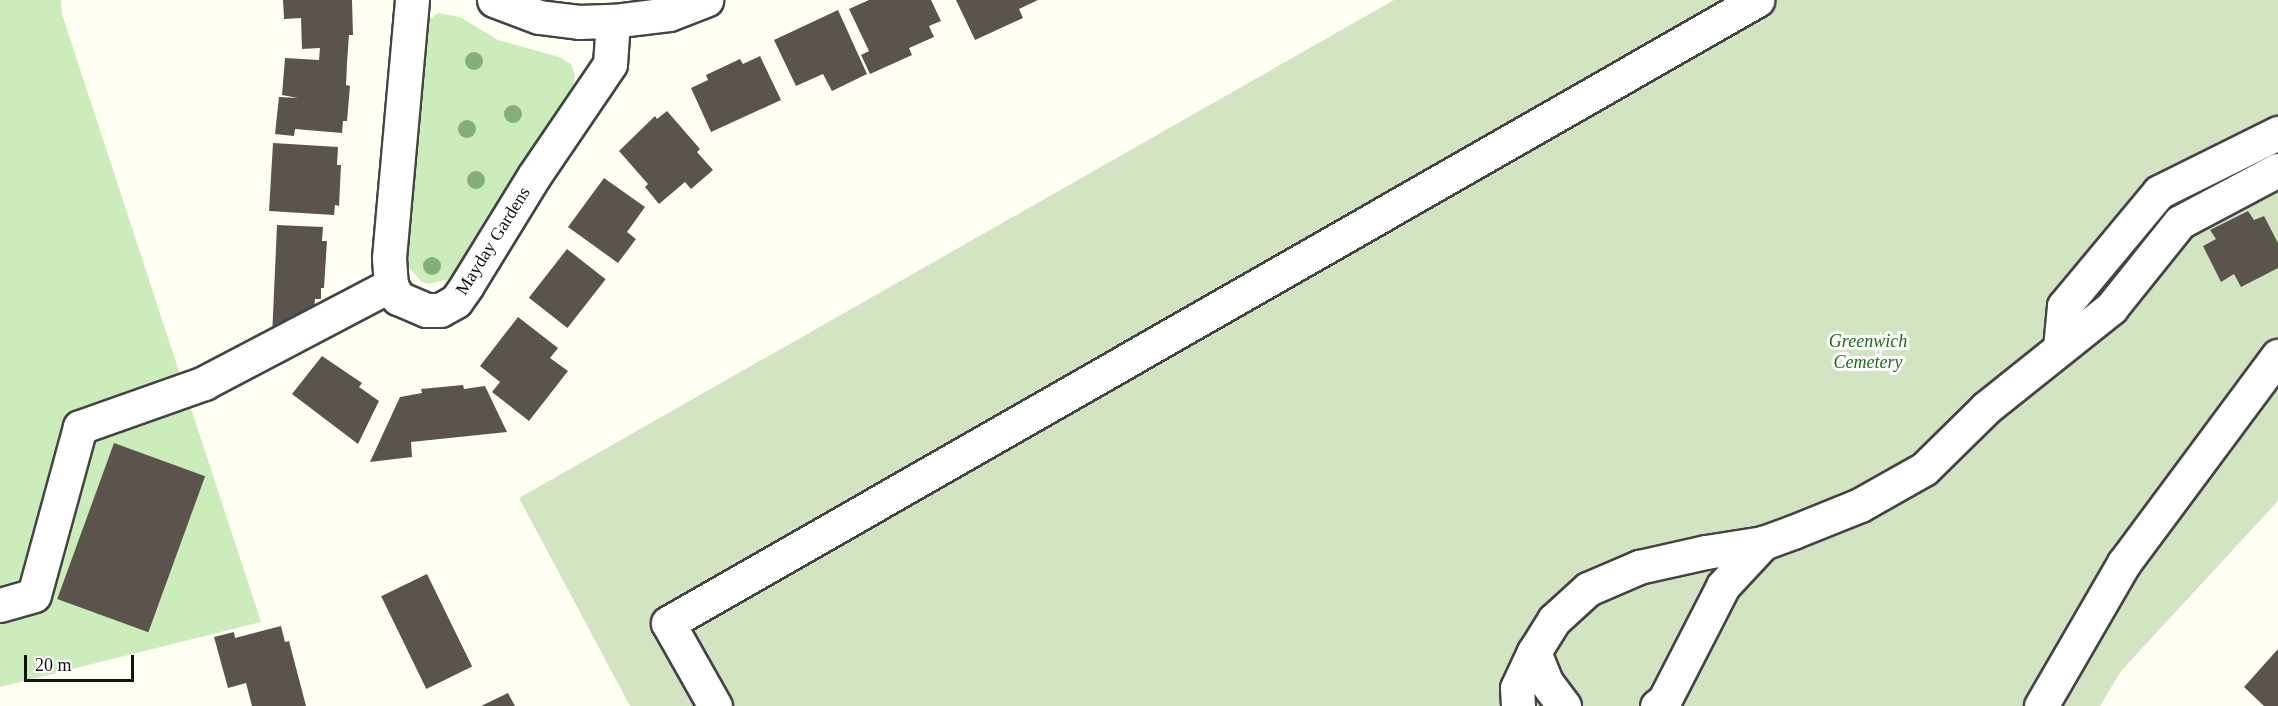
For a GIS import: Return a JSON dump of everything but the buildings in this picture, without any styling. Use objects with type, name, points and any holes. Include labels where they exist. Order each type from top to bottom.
[{"type":"street","points":[[0,605],[34,595],[80,428],[204,383],[391,285],[389,258],[412,0]]},
{"type":"street","points":[[494,0],[539,17],[579,22],[613,21],[669,14],[706,0]]},
{"type":"street","points":[[715,706],[668,623],[1757,0]]},
{"type":"street","name":"Mayday Gardens","points":[[391,285],[398,298],[426,310],[440,310],[456,301],[534,176],[610,64],[613,21]]},
{"type":"street","points":[[2060,348],[2064,306],[2159,192],[2278,133]]},
{"type":"street","points":[[1514,700],[1534,652],[1554,620],[1588,589],[1639,567],[1706,552],[1763,543],[1860,505],[1924,469],[1987,407],[2111,308],[2181,222],[2278,170]]},
{"type":"street","points":[[2041,706],[2124,563],[2278,357]]},
{"type":"street","points":[[1657,706],[1664,701],[1723,586],[1763,543]]},
{"type":"street","points":[[1534,652],[1546,682],[1564,706]]},
{"type":"green space","points":[[0,0],[61,0],[62,14],[261,622],[0,687]]},
{"type":"green space","name":"Greenwich Cemetery","points":[[1394,0],[2278,0],[2278,501],[2121,671],[2100,706],[630,706],[519,498]]},
{"type":"green space","points":[[438,13],[460,17],[498,40],[559,57],[571,64],[575,75],[572,91],[458,269],[449,279],[429,284],[422,282],[410,269],[405,250],[423,29]]}]
